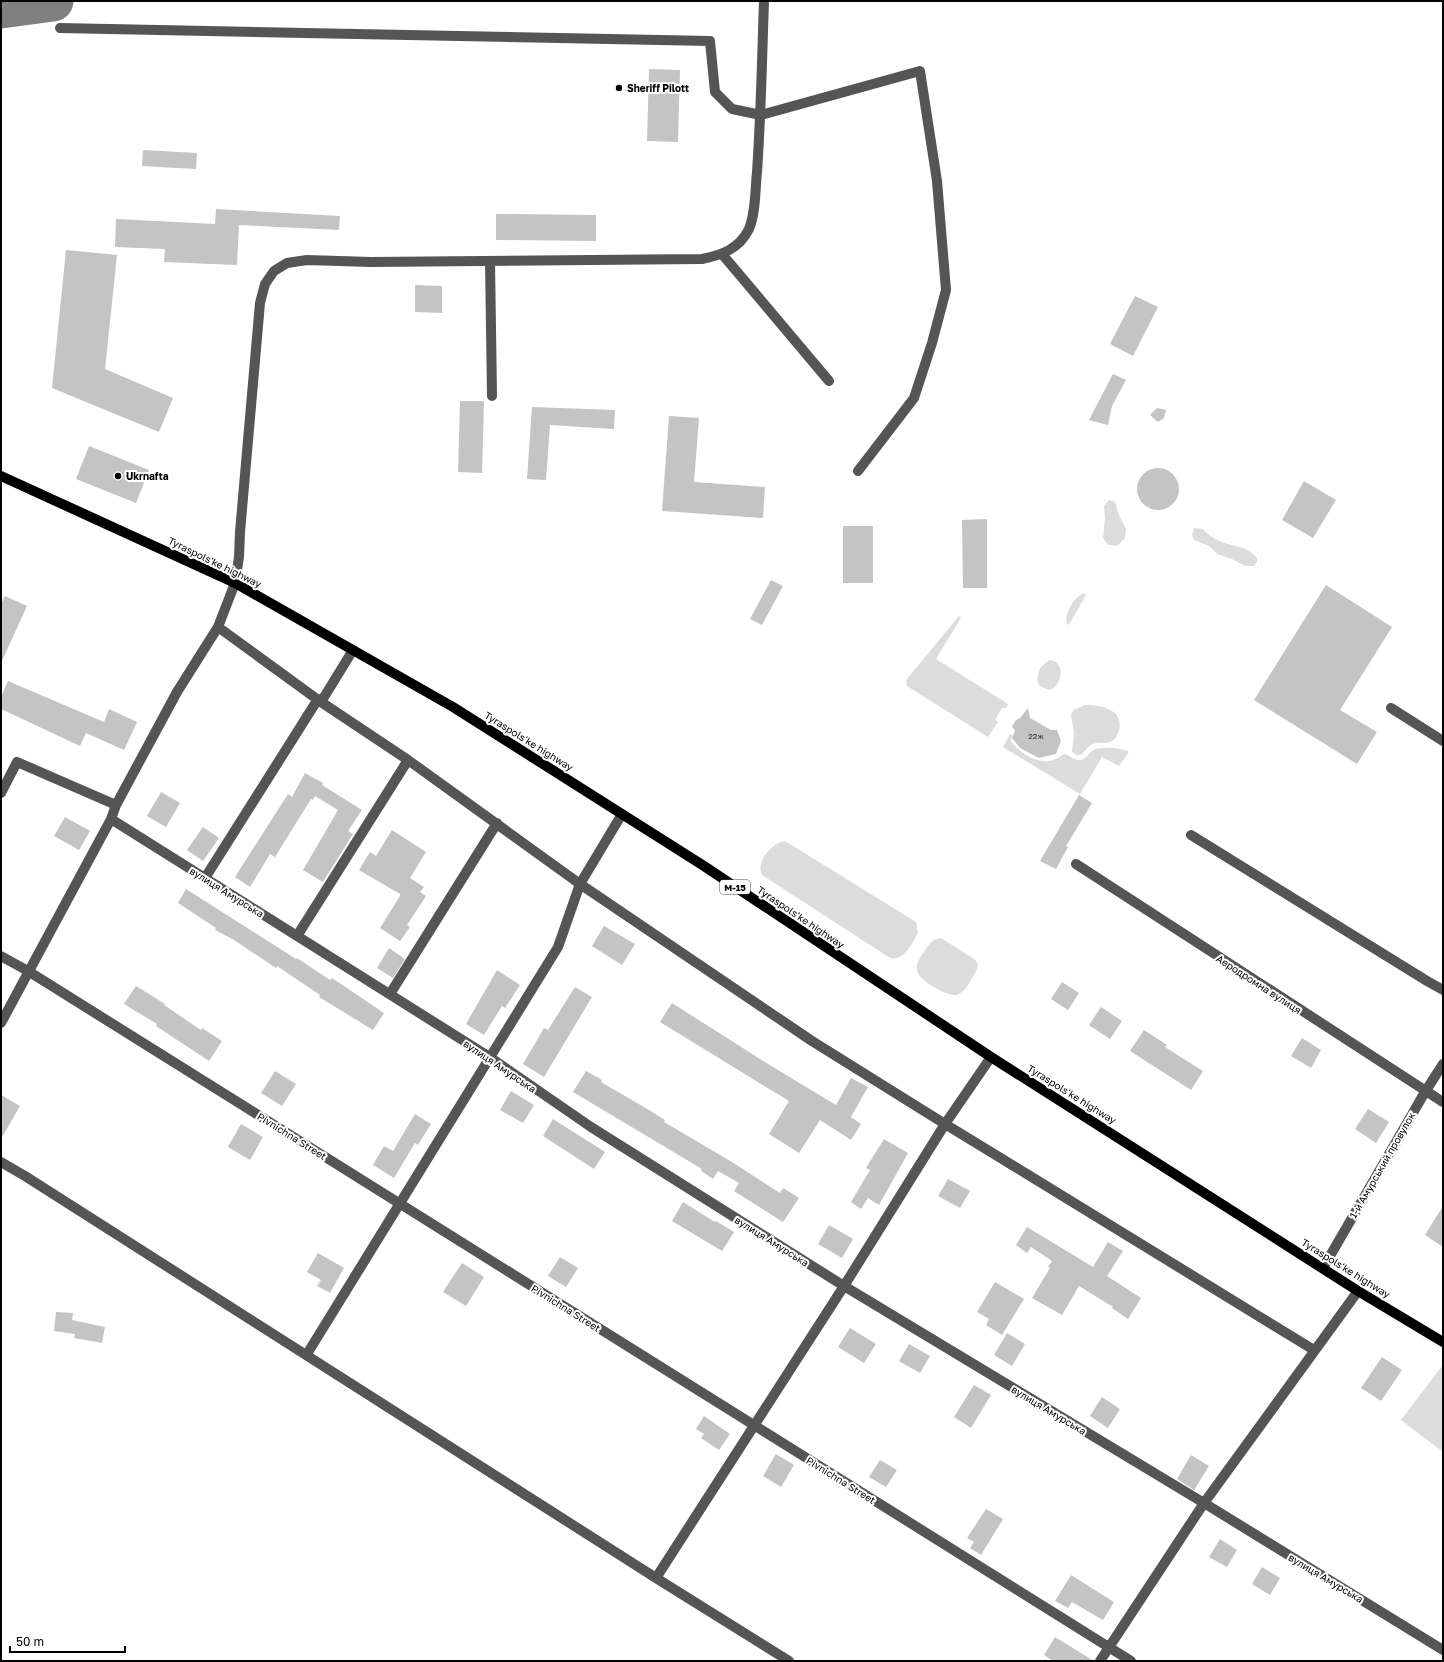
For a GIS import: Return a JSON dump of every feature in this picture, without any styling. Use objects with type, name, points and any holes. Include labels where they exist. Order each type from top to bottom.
[{"type":"main road","name":"Tyraspols'ke highway","points":[[1,476],[235,583],[453,707],[704,866],[991,1057],[1358,1291],[1443,1342]]},
{"type":"street","points":[[1,1023],[111,819],[116,805],[177,692],[218,627],[235,583],[239,557],[260,303],[265,284],[274,271],[287,263],[307,260],[371,262],[702,259],[722,254],[739,243],[748,229],[753,213],[761,115],[764,1]]},
{"type":"street","points":[[60,28],[710,41],[715,92],[732,109],[761,115],[920,71],[937,181],[946,290],[914,398],[858,471]]},
{"type":"street","points":[[722,254],[829,381]]},
{"type":"street","points":[[490,261],[492,396]]},
{"type":"street","points":[[218,627],[320,700],[408,760],[580,884],[812,1041],[1314,1350]]},
{"type":"street","points":[[205,878],[353,650]]},
{"type":"street","points":[[1391,708],[1443,741]]},
{"type":"street","points":[[297,936],[408,760]]},
{"type":"street","points":[[1,793],[17,762],[116,805]]},
{"type":"street","points":[[307,1354],[491,1058],[558,947],[580,884],[622,814]]},
{"type":"street","name":"вулиця Амурська","points":[[111,819],[491,1058],[591,1127],[844,1286],[1204,1503],[1443,1650]]},
{"type":"street","points":[[390,994],[497,824]]},
{"type":"street","points":[[1191,835],[1443,990]]},
{"type":"street","name":"Аеродромна вулиця","points":[[1076,864],[1425,1092],[1443,1102]]},
{"type":"street","name":"Pivnichna Street","points":[[1,956],[28,971],[400,1203],[1131,1661]]},
{"type":"street","points":[[656,1578],[844,1286],[945,1124],[991,1057]]},
{"type":"street","name":"1-й Амурський провулок","points":[[1323,1268],[1425,1092],[1443,1064]]},
{"type":"street","points":[[1,1162],[307,1354],[656,1578],[789,1661]]},
{"type":"street","points":[[1100,1661],[1204,1503],[1358,1291]]},
{"type":"shaded area","points":[[1109,500],[1115,502],[1119,515],[1126,529],[1125,538],[1117,546],[1108,545],[1103,538],[1105,518],[1104,506]]},
{"type":"shaded area","points":[[1194,528],[1203,529],[1217,540],[1246,549],[1257,558],[1257,562],[1254,566],[1245,566],[1232,559],[1217,554],[1209,546],[1194,540],[1192,535]]},
{"type":"shaded area","points":[[1085,593],[1086,595],[1070,623],[1067,625],[1066,621],[1068,611],[1077,598]]},
{"type":"shaded area","points":[[959,616],[961,618],[936,659],[1008,704],[1006,708],[1002,708],[995,720],[998,722],[988,737],[907,686],[906,682]]},
{"type":"shaded area","points":[[1049,660],[1058,664],[1061,674],[1060,679],[1054,688],[1049,690],[1040,686],[1037,680],[1040,668]]},
{"type":"shaded area","points":[[1085,705],[1104,707],[1115,713],[1120,723],[1119,730],[1116,738],[1112,741],[1093,744],[1083,753],[1077,755],[1072,752],[1074,733],[1071,714],[1074,710]]},
{"type":"shaded area","points":[[1010,734],[1012,735],[1011,741],[1020,751],[1031,758],[1043,761],[1056,759],[1064,754],[1076,760],[1081,760],[1093,750],[1101,748],[1117,749],[1129,752],[1119,766],[1102,757],[1080,794],[1003,747]]},
{"type":"shaded area","points":[[785,841],[916,922],[918,933],[907,951],[899,957],[890,958],[762,875],[760,870],[761,864],[766,854],[775,845]]},
{"type":"shaded area","points":[[941,938],[974,959],[978,964],[977,970],[968,986],[959,994],[949,994],[937,989],[925,981],[917,971],[918,962],[927,947],[934,940]]},
{"type":"shaded area","points":[[1442,1366],[1443,1367],[1443,1452],[1401,1420]]},
{"type":"building","points":[[649,69],[680,70],[678,142],[647,141]]},
{"type":"building","points":[[143,150],[197,153],[196,169],[142,166]]},
{"type":"building","points":[[216,209],[340,216],[339,230],[239,225],[237,265],[164,262],[165,249],[115,247],[116,219],[215,224]]},
{"type":"building","points":[[496,214],[596,215],[596,241],[496,240]]},
{"type":"building","points":[[66,250],[117,255],[105,369],[173,398],[159,432],[52,388]]},
{"type":"building","points":[[415,285],[442,286],[442,313],[415,312]]},
{"type":"building","points":[[1135,296],[1158,307],[1133,356],[1110,344]]},
{"type":"building","points":[[1113,374],[1126,380],[1112,406],[1108,425],[1089,420]]},
{"type":"building","points":[[460,401],[484,401],[482,473],[458,472]]},
{"type":"building","points":[[532,407],[615,410],[614,429],[550,425],[546,480],[527,479]]},
{"type":"building","points":[[1157,408],[1166,410],[1164,418],[1158,422],[1150,415]]},
{"type":"building","points":[[669,416],[699,418],[694,482],[765,487],[763,518],[662,511]]},
{"type":"building","points":[[89,446],[149,470],[136,503],[76,479]]},
{"type":"building","points":[[1154,468],[1162,468],[1170,471],[1176,477],[1179,489],[1176,501],[1170,507],[1162,510],[1154,510],[1146,507],[1140,501],[1137,493],[1137,485],[1140,477],[1146,471]]},
{"type":"building","points":[[1304,481],[1336,500],[1313,538],[1282,520]]},
{"type":"building","points":[[987,519],[987,588],[963,588],[962,520]]},
{"type":"building","points":[[843,526],[873,526],[873,583],[843,583]]},
{"type":"building","points":[[771,580],[783,586],[762,625],[750,619]]},
{"type":"building","points":[[1326,585],[1392,627],[1340,710],[1377,732],[1357,764],[1254,700]]},
{"type":"building","points":[[5,596],[27,606],[1,663],[1,604]]},
{"type":"building","points":[[8,681],[104,722],[109,709],[137,722],[124,750],[86,733],[80,746],[1,709],[1,697]]},
{"type":"building","points":[[1028,708],[1030,718],[1051,730],[1057,730],[1061,741],[1056,754],[1039,758],[1020,748],[1012,738],[1015,730],[1012,727],[1016,720],[1020,718]]},
{"type":"building","points":[[305,773],[323,783],[322,785],[362,810],[348,831],[353,834],[323,882],[303,870],[338,810],[315,796],[313,800],[311,799],[275,857],[270,854],[250,887],[235,877],[288,794],[292,797]]},
{"type":"building","points":[[161,792],[180,803],[166,827],[147,816]]},
{"type":"building","points":[[1079,795],[1092,803],[1066,846],[1068,847],[1056,869],[1040,861]]},
{"type":"building","points":[[65,817],[90,831],[79,850],[54,836]]},
{"type":"building","points":[[203,827],[219,838],[203,861],[187,850]]},
{"type":"building","points":[[392,830],[426,852],[410,878],[424,887],[420,892],[426,896],[407,925],[410,927],[400,941],[380,928],[400,894],[359,870],[370,852],[376,856]]},
{"type":"building","points":[[186,889],[330,980],[332,978],[384,1013],[373,1030],[319,997],[320,995],[277,966],[276,968],[234,940],[215,930],[216,928],[178,903]]},
{"type":"building","points":[[604,926],[635,944],[622,965],[592,946]]},
{"type":"building","points":[[389,948],[405,959],[393,978],[377,968]]},
{"type":"building","points":[[497,970],[520,985],[505,1008],[502,1006],[484,1035],[466,1024]]},
{"type":"building","points":[[1062,982],[1079,993],[1068,1010],[1051,999]]},
{"type":"building","points":[[136,986],[165,1004],[164,1005],[201,1030],[202,1028],[222,1041],[209,1061],[156,1026],[157,1024],[124,1004]]},
{"type":"building","points":[[575,987],[592,997],[544,1077],[523,1064],[544,1028],[548,1030]]},
{"type":"building","points":[[672,1003],[836,1105],[851,1078],[868,1087],[851,1117],[861,1124],[851,1140],[820,1120],[799,1153],[769,1134],[789,1101],[660,1022]]},
{"type":"building","points":[[1101,1007],[1122,1021],[1110,1039],[1089,1025]]},
{"type":"building","points":[[1144,1030],[1167,1045],[1165,1047],[1203,1071],[1191,1090],[1130,1051]]},
{"type":"building","points":[[1302,1038],[1321,1050],[1311,1068],[1291,1056]]},
{"type":"building","points":[[275,1071],[296,1084],[282,1106],[261,1093]]},
{"type":"building","points":[[586,1071],[602,1080],[601,1082],[665,1120],[664,1122],[732,1162],[780,1193],[783,1188],[799,1198],[783,1222],[734,1191],[739,1183],[718,1171],[713,1179],[701,1171],[702,1169],[573,1092]]},
{"type":"building","points":[[511,1091],[534,1105],[523,1123],[500,1110]]},
{"type":"building","points":[[1,1095],[20,1106],[1,1139]]},
{"type":"building","points":[[1368,1109],[1389,1122],[1376,1143],[1355,1129]]},
{"type":"building","points":[[415,1114],[431,1124],[418,1145],[415,1143],[394,1178],[373,1165],[384,1146],[393,1151]]},
{"type":"building","points":[[553,1119],[605,1152],[594,1169],[543,1136]]},
{"type":"building","points":[[241,1124],[263,1137],[250,1160],[228,1147]]},
{"type":"building","points":[[884,1139],[908,1153],[879,1205],[868,1198],[861,1209],[851,1202],[870,1170],[866,1168]]},
{"type":"building","points":[[948,1179],[970,1191],[960,1208],[938,1196]]},
{"type":"building","points":[[683,1202],[734,1232],[722,1251],[672,1221]]},
{"type":"building","points":[[1443,1206],[1443,1247],[1425,1235]]},
{"type":"building","points":[[829,1225],[853,1239],[842,1258],[818,1244]]},
{"type":"building","points":[[1027,1227],[1093,1267],[1108,1242],[1123,1251],[1107,1276],[1141,1298],[1128,1319],[1112,1308],[1113,1307],[1079,1286],[1062,1315],[1032,1298],[1050,1268],[1048,1267],[1052,1261],[1031,1247],[1027,1253],[1016,1245]]},
{"type":"building","points":[[318,1253],[344,1268],[330,1293],[317,1286],[321,1280],[307,1272]]},
{"type":"building","points":[[560,1257],[578,1268],[566,1287],[548,1276]]},
{"type":"building","points":[[462,1263],[484,1277],[466,1306],[443,1292]]},
{"type":"building","points":[[995,1282],[1024,1299],[1002,1335],[986,1325],[989,1319],[977,1312]]},
{"type":"building","points":[[56,1312],[73,1313],[72,1320],[105,1327],[102,1343],[74,1338],[75,1334],[54,1331]]},
{"type":"building","points":[[850,1328],[876,1344],[864,1363],[838,1347]]},
{"type":"building","points":[[1007,1333],[1025,1344],[1012,1366],[994,1355]]},
{"type":"building","points":[[909,1344],[930,1356],[920,1373],[899,1361]]},
{"type":"building","points":[[1382,1357],[1402,1370],[1381,1401],[1361,1388]]},
{"type":"building","points":[[974,1385],[991,1395],[971,1428],[954,1417]]},
{"type":"building","points":[[1102,1397],[1120,1409],[1108,1428],[1090,1416]]},
{"type":"building","points":[[704,1416],[730,1434],[719,1450],[701,1438],[704,1434],[696,1429]]},
{"type":"building","points":[[776,1454],[794,1465],[781,1487],[763,1476]]},
{"type":"building","points":[[1191,1455],[1209,1466],[1194,1490],[1177,1479]]},
{"type":"building","points":[[880,1460],[897,1470],[886,1487],[869,1477]]},
{"type":"building","points":[[986,1509],[1003,1519],[981,1555],[970,1548],[974,1542],[967,1538]]},
{"type":"building","points":[[1220,1539],[1237,1550],[1227,1567],[1209,1557]]},
{"type":"building","points":[[1262,1567],[1280,1578],[1270,1595],[1252,1584]]},
{"type":"building","points":[[1071,1575],[1114,1602],[1103,1620],[1072,1602],[1068,1608],[1055,1601]]},
{"type":"building","points":[[1055,1637],[1094,1661],[1053,1661],[1044,1655]]},
{"type":"taxiway","points":[[1,8],[53,1]]},
{"type":"place","name":"Sheriff Pilott","points":[[619,88]]},
{"type":"place","name":"Ukrnafta","points":[[118,476]]}]
